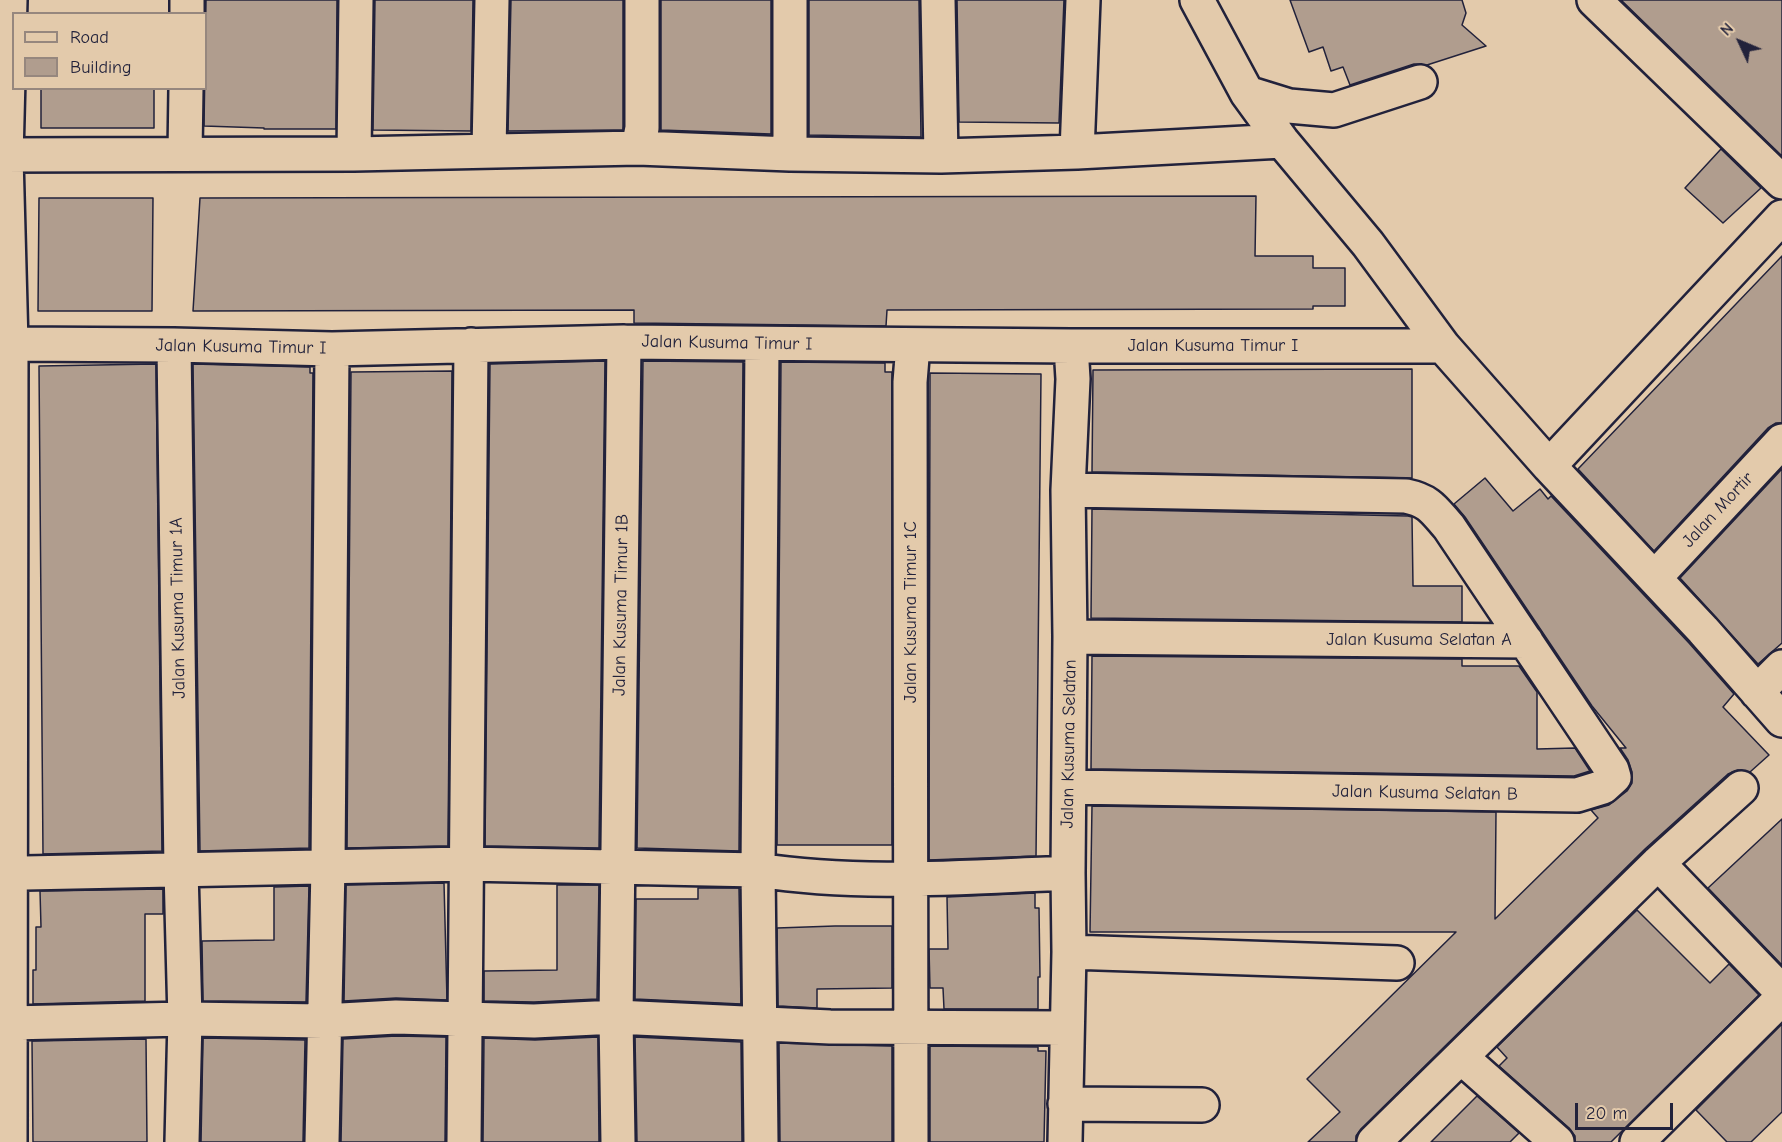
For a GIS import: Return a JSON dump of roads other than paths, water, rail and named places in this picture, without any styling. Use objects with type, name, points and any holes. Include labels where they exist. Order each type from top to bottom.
[{"type":"street","points":[[10,0],[3,156],[11,344],[10,1142]]},
{"type":"street","points":[[354,154],[356,0]]},
{"type":"street","points":[[489,151],[492,0]]},
{"type":"street","points":[[638,148],[642,128],[642,0]]},
{"type":"street","points":[[790,0],[790,154]]},
{"type":"street","points":[[938,0],[941,156]]},
{"type":"street","points":[[1077,152],[1083,0]]},
{"type":"street","points":[[1197,0],[1247,93],[1282,141],[1368,244],[1443,346],[1549,466],[1656,579],[1782,720]]},
{"type":"street","points":[[1594,0],[1782,182]]},
{"type":"street","points":[[1247,93],[1289,106],[1334,110],[1420,82]]},
{"type":"street","points":[[185,153],[186,90]]},
{"type":"street","points":[[3,156],[185,153],[354,154],[638,148],[790,154],[941,156],[1077,152],[1282,141]]},
{"type":"street","points":[[1549,466],[1782,218]]},
{"type":"street","name":"Jalan Kusuma Timur I","points":[[11,344],[174,345],[332,350],[624,342],[1071,346],[1443,346]]},
{"type":"street","name":"Jalan Kusuma Timur 1B","points":[[618,1142],[616,1017],[624,342]]},
{"type":"street","points":[[761,1142],[758,870],[762,344]]},
{"type":"street","name":"Jalan Kusuma Timur 1A","points":[[174,345],[185,1018],[182,1142]]},
{"type":"street","points":[[464,1142],[471,345]]},
{"type":"street","name":"Jalan Kusuma Timur 1C","points":[[911,1142],[910,382],[913,345]]},
{"type":"street","name":"Jalan Kusuma Selatan","points":[[1065,1142],[1069,952],[1068,490],[1071,346]]},
{"type":"street","points":[[322,1142],[328,867],[332,350]]},
{"type":"street","name":"Jalan Mortir","points":[[1656,579],[1782,441]]},
{"type":"street","name":"Jalan Kusuma Selatan A","points":[[1068,490],[1406,496],[1421,499],[1449,527],[1526,641]]},
{"type":"street","name":"Jalan Kusuma Selatan A","points":[[1070,637],[1526,641]]},
{"type":"street","name":"Jalan Kusuma Selatan B","points":[[1069,787],[1577,795],[1603,787],[1614,777],[1612,770],[1526,641]]},
{"type":"street","points":[[1757,692],[1782,667]]},
{"type":"street","points":[[1374,1142],[1658,863],[1741,788]]},
{"type":"street","points":[[1658,863],[1782,992]]},
{"type":"street","points":[[9,872],[466,864],[758,870],[798,877],[912,879],[1068,873]]},
{"type":"street","points":[[1069,952],[1397,963]]},
{"type":"street","points":[[1641,1141],[1782,998]]},
{"type":"street","points":[[10,1023],[185,1018],[323,1022],[396,1017],[534,1021],[616,1017],[830,1027],[1066,1028]]},
{"type":"street","points":[[1461,1057],[1557,1142]]},
{"type":"street","points":[[1065,1104],[1202,1105]]}]
